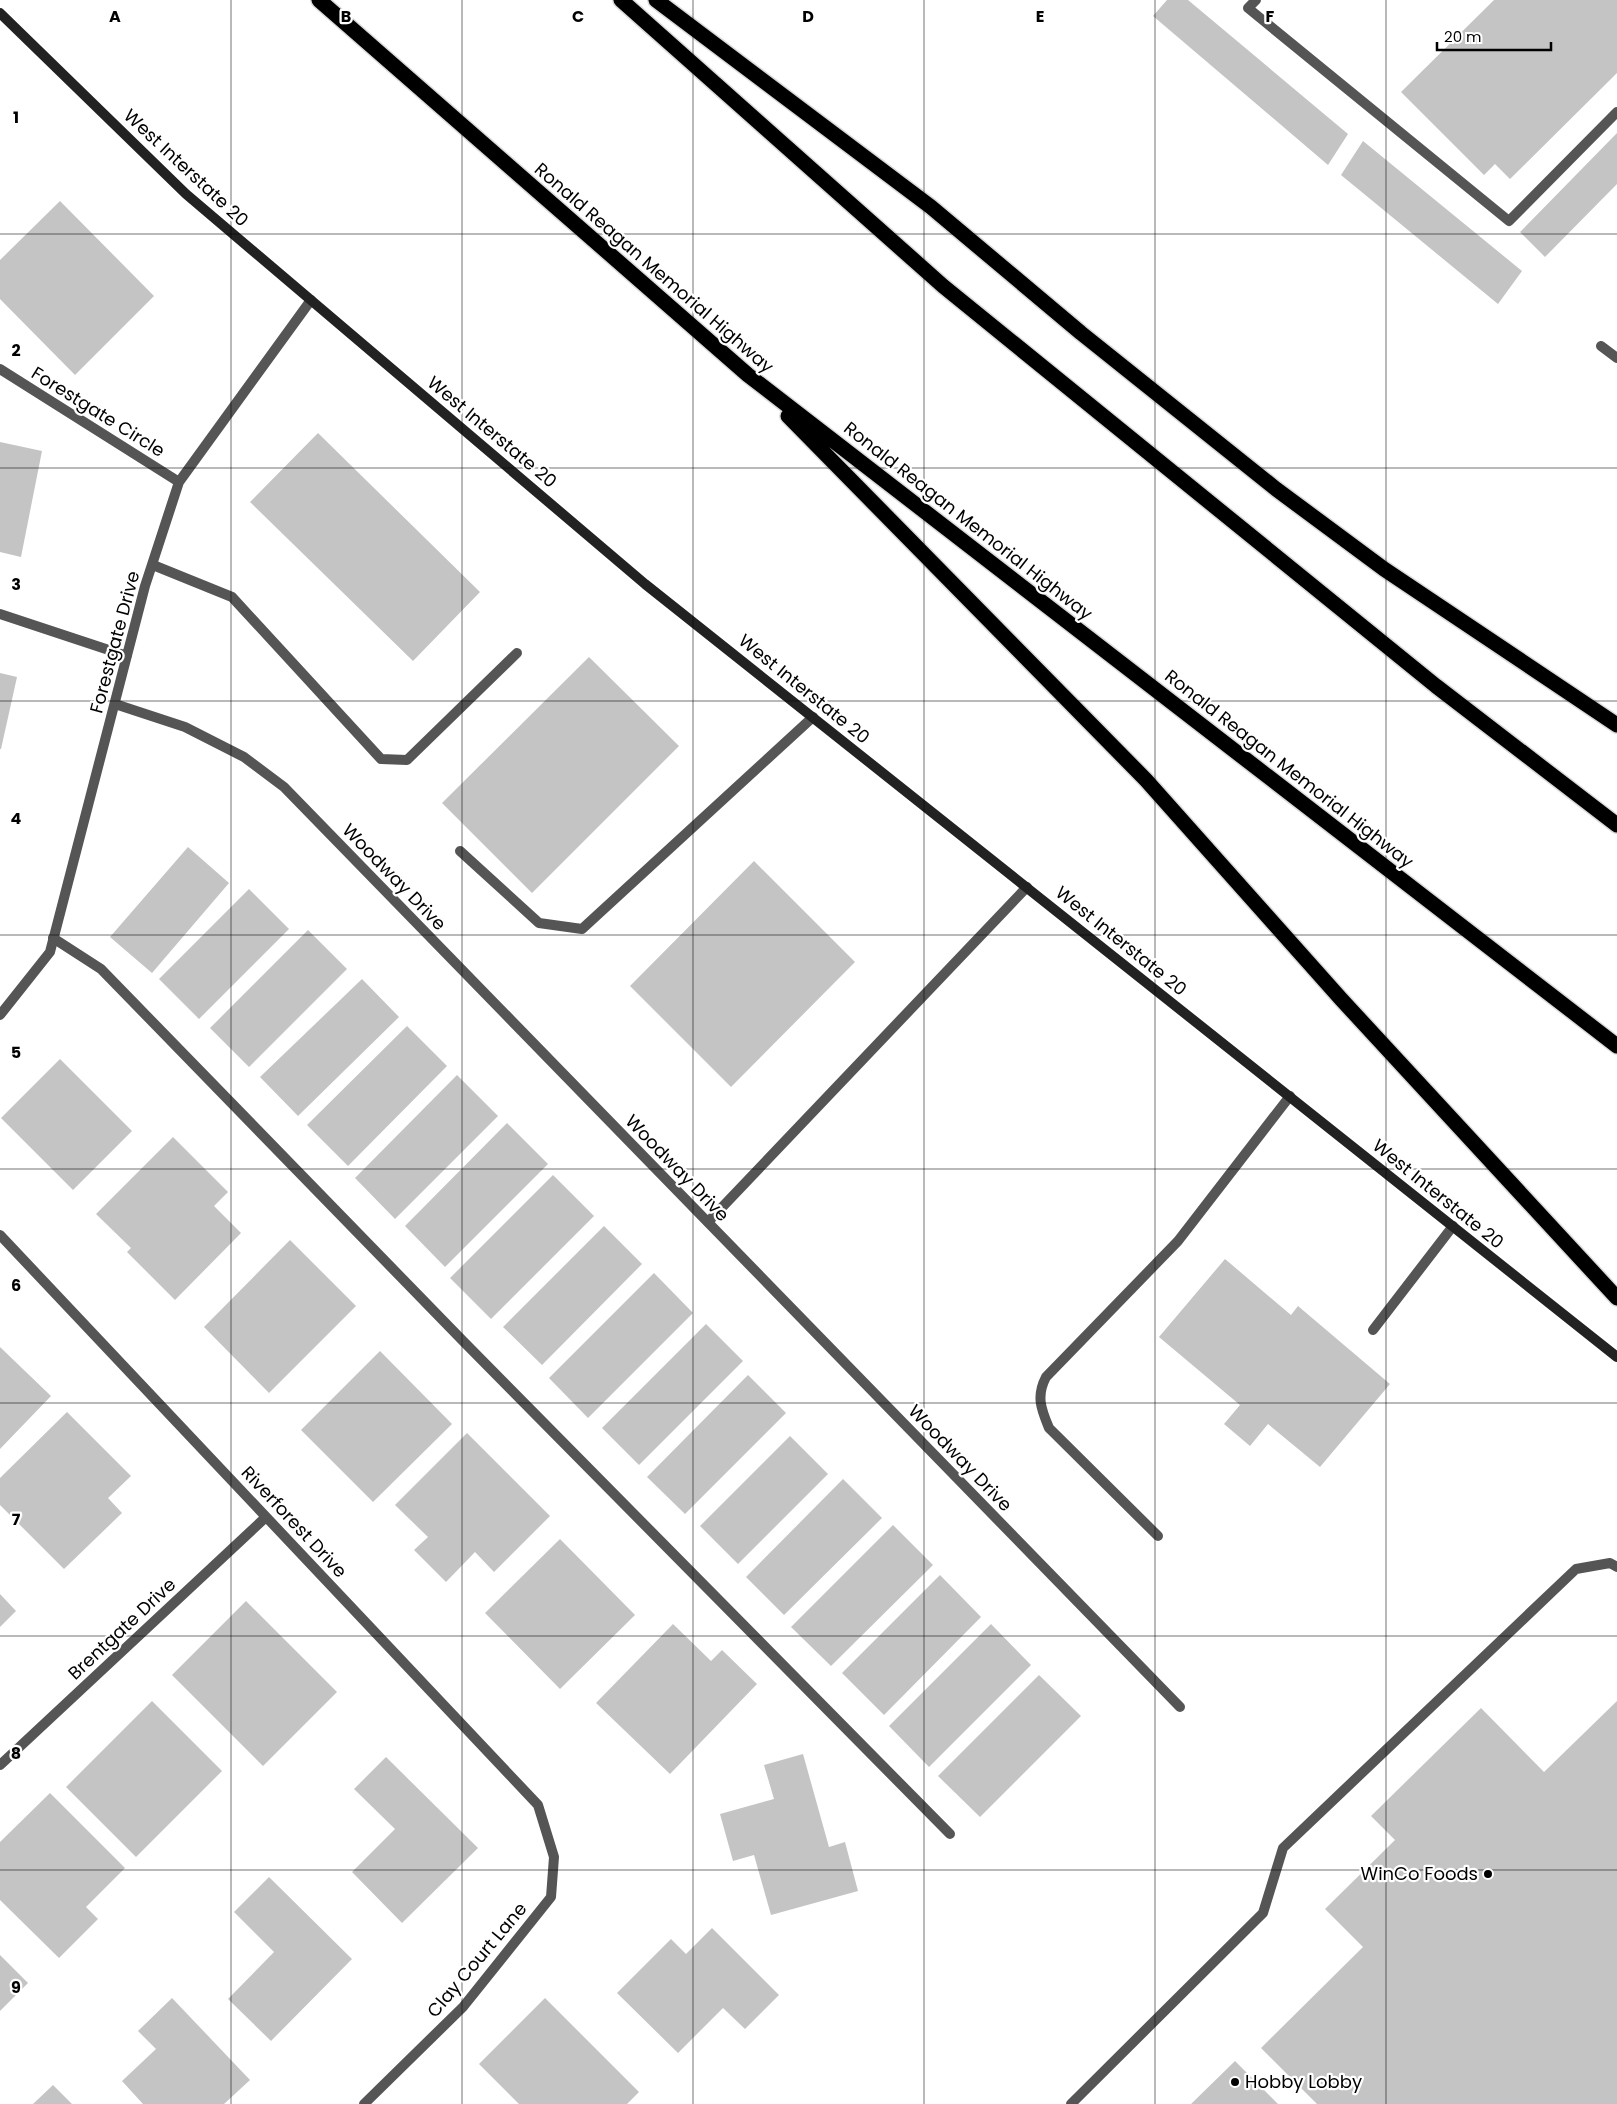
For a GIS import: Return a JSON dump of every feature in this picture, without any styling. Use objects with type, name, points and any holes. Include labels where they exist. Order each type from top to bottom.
[{"type":"highway","name":"Ronald Reagan Memorial Highway","points":[[319,0],[748,376],[1617,1046]]},
{"type":"highway","points":[[622,0],[943,286],[1436,686],[1617,825]]},
{"type":"highway","points":[[656,0],[931,207],[1081,332],[1276,490],[1384,569],[1617,724]]},
{"type":"highway","points":[[748,376],[1146,780],[1341,999],[1617,1298]]},
{"type":"main road","name":"West Interstate 20","points":[[0,13],[186,194],[646,584],[1617,1357]]},
{"type":"street","points":[[1256,0],[1248,8],[1509,221],[1617,112]]},
{"type":"street","name":"Forestgate Drive","points":[[0,1015],[50,952],[145,586],[179,482],[311,300]]},
{"type":"street","points":[[1601,346],[1617,358]]},
{"type":"street","name":"Forestgate Circle","points":[[0,369],[179,482]]},
{"type":"street","points":[[152,565],[232,597],[381,759],[407,760],[517,652]]},
{"type":"street","points":[[0,614],[127,656]]},
{"type":"street","name":"Woodway Drive","points":[[115,704],[185,727],[244,757],[284,788],[1180,1707]]},
{"type":"street","points":[[460,851],[539,924],[582,929],[813,718]]},
{"type":"street","points":[[708,1222],[1026,887]]},
{"type":"street","points":[[53,938],[101,969],[456,1334],[950,1834]]},
{"type":"street","points":[[1158,1536],[1049,1428],[1041,1408],[1039,1390],[1046,1377],[1178,1241],[1290,1096]]},
{"type":"street","points":[[1373,1330],[1453,1226]]},
{"type":"street","name":"Riverforest Drive","points":[[0,1235],[538,1805],[550,1840]]},
{"type":"street","name":"Brentgate Drive","points":[[0,1765],[266,1517]]},
{"type":"street","points":[[1071,2104],[1263,1913],[1282,1848],[1576,1569],[1610,1563],[1617,1567]]},
{"type":"street","name":"Clay Court Lane","points":[[364,2104],[463,2007],[551,1897],[554,1858],[550,1840]]},
{"type":"building","points":[[1167,0],[1188,0],[1348,134],[1328,165],[1153,16]]},
{"type":"building","points":[[1494,0],[1617,0],[1617,73],[1510,179],[1495,164],[1484,175],[1401,92]]},
{"type":"building","points":[[1617,133],[1617,184],[1545,257],[1520,232]]},
{"type":"building","points":[[1363,141],[1522,271],[1498,304],[1341,175]]},
{"type":"building","points":[[60,201],[154,296],[75,375],[0,299],[0,260]]},
{"type":"building","points":[[318,433],[480,592],[413,661],[250,502]]},
{"type":"building","points":[[0,442],[42,451],[21,557],[0,552]]},
{"type":"building","points":[[589,657],[679,746],[532,893],[442,803]]},
{"type":"building","points":[[0,673],[17,677],[1,749],[0,749]]},
{"type":"building","points":[[188,847],[229,883],[152,973],[110,937]]},
{"type":"building","points":[[754,861],[855,962],[731,1087],[630,986]]},
{"type":"building","points":[[249,889],[289,929],[199,1019],[159,979]]},
{"type":"building","points":[[308,930],[347,969],[249,1067],[210,1028]]},
{"type":"building","points":[[362,979],[399,1017],[298,1116],[260,1077]]},
{"type":"building","points":[[407,1026],[447,1066],[348,1166],[307,1125]]},
{"type":"building","points":[[60,1059],[132,1131],[73,1190],[1,1118]]},
{"type":"building","points":[[457,1075],[498,1116],[395,1219],[355,1178]]},
{"type":"building","points":[[507,1123],[548,1164],[445,1267],[405,1226]]},
{"type":"building","points":[[173,1137],[228,1192],[214,1206],[241,1233],[175,1300],[127,1252],[131,1248],[96,1214]]},
{"type":"building","points":[[553,1175],[594,1216],[491,1319],[450,1278]]},
{"type":"building","points":[[604,1226],[642,1264],[542,1365],[503,1327]]},
{"type":"building","points":[[290,1240],[356,1306],[269,1393],[204,1327]]},
{"type":"building","points":[[1225,1259],[1291,1315],[1298,1306],[1390,1384],[1320,1467],[1268,1424],[1250,1446],[1224,1424],[1240,1405],[1159,1337]]},
{"type":"building","points":[[654,1273],[693,1313],[588,1418],[549,1378]]},
{"type":"building","points":[[706,1324],[743,1361],[639,1465],[602,1428]]},
{"type":"building","points":[[0,1347],[51,1396],[0,1449]]},
{"type":"building","points":[[380,1351],[452,1424],[373,1502],[301,1430]]},
{"type":"building","points":[[748,1375],[786,1413],[685,1514],[647,1477]]},
{"type":"building","points":[[67,1412],[131,1476],[108,1498],[122,1513],[64,1569],[0,1505],[0,1478]]},
{"type":"building","points":[[467,1433],[550,1516],[494,1572],[475,1552],[446,1582],[414,1550],[428,1537],[395,1505]]},
{"type":"building","points":[[790,1436],[828,1474],[738,1564],[700,1526]]},
{"type":"building","points":[[843,1479],[882,1518],[784,1615],[746,1577]]},
{"type":"building","points":[[893,1525],[933,1565],[831,1666],[791,1627]]},
{"type":"building","points":[[560,1539],[635,1615],[560,1689],[485,1613]]},
{"type":"building","points":[[940,1575],[981,1617],[884,1715],[842,1673]]},
{"type":"building","points":[[0,1594],[16,1611],[0,1627]]},
{"type":"building","points":[[246,1601],[337,1692],[263,1766],[172,1675]]},
{"type":"building","points":[[673,1624],[711,1661],[722,1650],[757,1684],[670,1774],[596,1703]]},
{"type":"building","points":[[991,1624],[1031,1665],[929,1767],[889,1726]]},
{"type":"building","points":[[1039,1675],[1081,1716],[980,1817],[938,1776]]},
{"type":"building","points":[[152,1701],[222,1771],[136,1857],[66,1787]]},
{"type":"building","name":"WinCo Foods","points":[[1617,1701],[1617,2104],[1317,2104],[1261,2048],[1363,1947],[1325,1909],[1395,1840],[1371,1816],[1481,1708],[1544,1772]]},
{"type":"building","points":[[803,1754],[829,1847],[845,1842],[858,1891],[771,1915],[754,1855],[733,1861],[720,1814],[774,1799],[764,1765]]},
{"type":"building","points":[[386,1757],[478,1848],[402,1923],[352,1872],[395,1829],[354,1789]]},
{"type":"building","points":[[50,1793],[125,1868],[86,1907],[98,1919],[59,1958],[0,1900],[0,1842]]},
{"type":"building","points":[[269,1877],[352,1959],[271,2041],[228,1999],[274,1952],[234,1912]]},
{"type":"building","points":[[712,1928],[779,1995],[745,2029],[723,2008],[678,2053],[617,1993],[671,1939],[686,1954]]},
{"type":"building","points":[[0,1955],[28,1983],[0,2011]]},
{"type":"building","points":[[172,1998],[250,2080],[224,2104],[143,2104],[122,2081],[156,2049],[138,2031]]},
{"type":"building","points":[[545,1998],[639,2092],[627,2104],[519,2104],[479,2064]]},
{"type":"building","name":"Hobby Lobby","points":[[1235,2061],[1278,2104],[1191,2104]]},
{"type":"building","points":[[53,2085],[72,2104],[33,2104]]},
{"type":"place","name":"WinCo Foods","points":[[1488,1874]]},
{"type":"place","name":"Hobby Lobby","points":[[1235,2082]]}]
